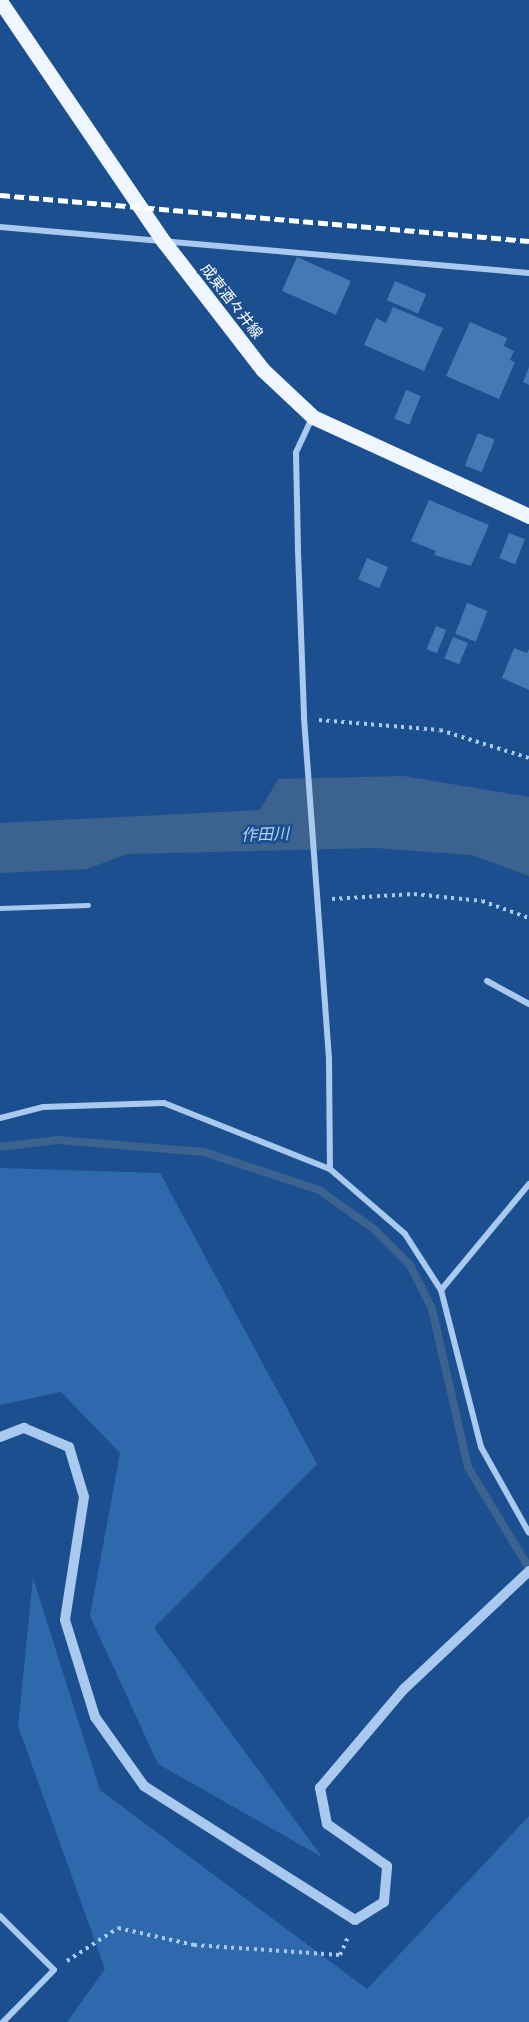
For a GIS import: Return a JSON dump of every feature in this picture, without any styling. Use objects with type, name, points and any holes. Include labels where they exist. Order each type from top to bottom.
[{"type":"main road","name":"成東酒々井線","points":[[0,1],[164,242],[263,370],[313,417],[529,516]]},
{"type":"street","points":[[0,227],[529,273]]},
{"type":"street","points":[[313,417],[296,453],[304,718],[329,1059],[330,1169]]},
{"type":"street","points":[[487,981],[529,1004]]},
{"type":"street","points":[[0,1118],[43,1107],[164,1103],[330,1169],[405,1234],[441,1290],[481,1447],[529,1533]]},
{"type":"street","points":[[441,1290],[529,1184]]},
{"type":"street","points":[[0,1437],[24,1428],[69,1447],[84,1497],[65,1620],[95,1717],[144,1786],[355,1920],[384,1902],[387,1866],[327,1824],[320,1788],[404,1689],[526,1574]]},
{"type":"street","points":[[0,1916],[54,1970],[3,2022]]},
{"type":"lane","points":[[0,908],[88,904]]},
{"type":"path","points":[[304,718],[440,730],[529,758]]},
{"type":"path","points":[[318,900],[414,894],[482,901],[529,918]]},
{"type":"path","points":[[54,1970],[118,1928],[194,1944],[340,1955],[355,1920]]},
{"type":"shaded area","points":[[0,1168],[160,1173],[317,1464],[154,1628],[322,1857],[158,1764],[90,1616],[120,1453],[61,1392],[0,1405]]},
{"type":"shaded area","points":[[33,1578],[100,1790],[367,1989],[529,1816],[529,2022],[67,2022],[105,1969],[18,1726]]},
{"type":"water","name":"作田川","points":[[403,776],[529,797],[529,876],[472,855],[375,848],[127,854],[87,869],[0,873],[0,823],[260,810],[278,779]]},
{"type":"building","points":[[297,257],[351,281],[336,315],[282,291]]},
{"type":"building","points":[[395,281],[426,294],[418,314],[387,300]]},
{"type":"building","points":[[393,307],[443,328],[424,371],[364,345],[376,318],[386,323]]},
{"type":"building","points":[[470,322],[507,338],[504,346],[514,351],[510,360],[515,362],[499,399],[446,376]]},
{"type":"building","points":[[529,367],[529,385],[523,382]]},
{"type":"building","points":[[406,390],[421,396],[409,425],[394,419]]},
{"type":"building","points":[[478,433],[495,440],[482,472],[465,465]]},
{"type":"building","points":[[429,500],[489,525],[471,566],[434,555],[436,551],[411,541]]},
{"type":"building","points":[[509,533],[525,539],[515,564],[499,558]]},
{"type":"building","points":[[367,558],[388,567],[379,588],[358,579]]},
{"type":"building","points":[[467,603],[488,611],[476,642],[455,634]]},
{"type":"building","points":[[436,626],[446,630],[437,653],[427,649]]},
{"type":"building","points":[[453,637],[468,643],[459,664],[444,658]]},
{"type":"building","points":[[514,648],[527,653],[529,649],[529,690],[502,678]]},
{"type":"waterway","points":[[0,1147],[57,1140],[204,1152],[319,1190],[374,1229],[410,1265],[432,1309],[468,1467],[529,1568]]},
{"type":"railway","points":[[0,195],[529,241]]}]
